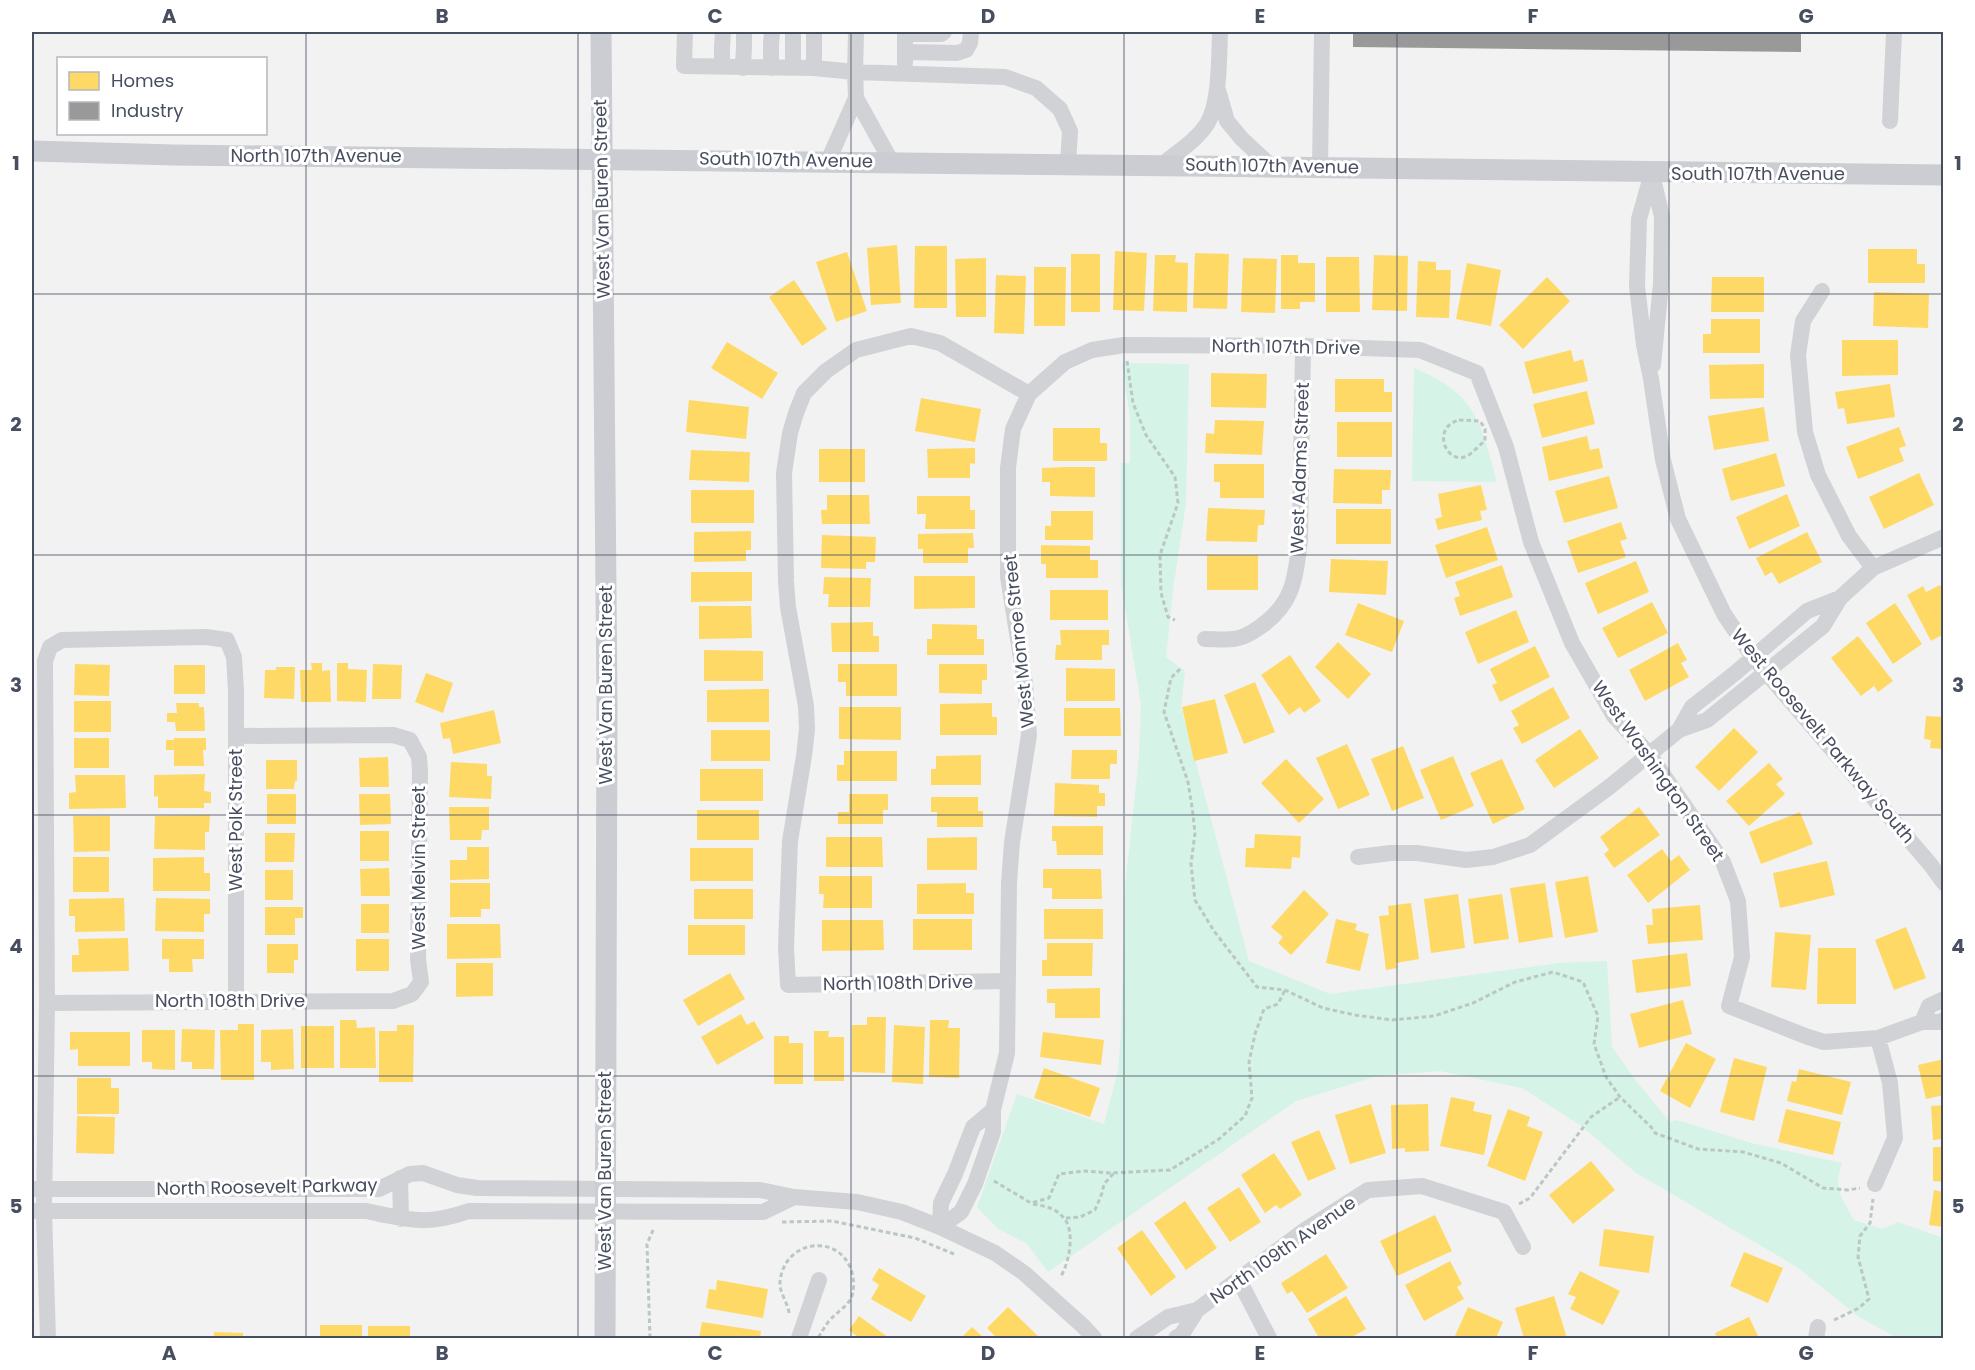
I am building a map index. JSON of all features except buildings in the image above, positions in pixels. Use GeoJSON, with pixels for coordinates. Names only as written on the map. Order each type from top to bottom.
{"type":"FeatureCollection","features":[{"type":"Feature","properties":{"kind":"main road","name":"West Van Buren Street"},"geometry":{"type":"LineString","coordinates":[[601,32],[607,704],[605,1338]]}},
{"type":"Feature","properties":{"kind":"main road","name":"North 107th Avenue"},"geometry":{"type":"LineString","coordinates":[[32,151],[186,155],[601,158]]}},
{"type":"Feature","properties":{"kind":"main road","name":"South 107th Avenue"},"geometry":{"type":"LineString","coordinates":[[601,158],[1944,175]]}},
{"type":"Feature","properties":{"kind":"street"},"geometry":{"type":"LineString","coordinates":[[685,32],[684,66],[814,68],[855,72],[1005,77],[1036,88],[1060,109],[1070,131],[1068,163]]}},
{"type":"Feature","properties":{"kind":"street"},"geometry":{"type":"LineString","coordinates":[[828,161],[856,98],[856,32]]}},
{"type":"Feature","properties":{"kind":"street"},"geometry":{"type":"LineString","coordinates":[[905,73],[902,33],[941,34],[944,32]]}},
{"type":"Feature","properties":{"kind":"street"},"geometry":{"type":"LineString","coordinates":[[905,52],[957,53],[966,50],[970,43],[971,32]]}},
{"type":"Feature","properties":{"kind":"street"},"geometry":{"type":"LineString","coordinates":[[1162,165],[1195,138],[1208,123],[1218,89],[1220,32]]}},
{"type":"Feature","properties":{"kind":"street"},"geometry":{"type":"LineString","coordinates":[[1320,167],[1322,32]]}},
{"type":"Feature","properties":{"kind":"street"},"geometry":{"type":"LineString","coordinates":[[1890,121],[1894,32]]}},
{"type":"Feature","properties":{"kind":"street"},"geometry":{"type":"LineString","coordinates":[[771,44],[771,68]]}},
{"type":"Feature","properties":{"kind":"street"},"geometry":{"type":"LineString","coordinates":[[743,68],[744,46]]}},
{"type":"Feature","properties":{"kind":"street"},"geometry":{"type":"LineString","coordinates":[[814,46],[814,68]]}},
{"type":"Feature","properties":{"kind":"street"},"geometry":{"type":"LineString","coordinates":[[793,47],[793,68]]}},
{"type":"Feature","properties":{"kind":"street"},"geometry":{"type":"LineString","coordinates":[[722,48],[722,68]]}},
{"type":"Feature","properties":{"kind":"street"},"geometry":{"type":"LineString","coordinates":[[1218,89],[1227,121],[1242,139],[1271,166]]}},
{"type":"Feature","properties":{"kind":"street"},"geometry":{"type":"LineString","coordinates":[[856,98],[891,161]]}},
{"type":"Feature","properties":{"kind":"street","name":"West Roosevelt Parkway South"},"geometry":{"type":"LineString","coordinates":[[1652,173],[1639,219],[1637,286],[1663,460],[1678,519],[1724,614],[1753,657],[1930,864],[1944,884]]}},
{"type":"Feature","properties":{"kind":"street","name":"West Roosevelt Parkway South"},"geometry":{"type":"LineString","coordinates":[[1651,379],[1661,284],[1662,222],[1652,173]]}},
{"type":"Feature","properties":{"kind":"street"},"geometry":{"type":"LineString","coordinates":[[1822,291],[1803,321],[1798,355],[1805,432],[1818,475],[1849,536],[1873,568]]}},
{"type":"Feature","properties":{"kind":"street","name":"North 108th Drive"},"geometry":{"type":"LineString","coordinates":[[1008,981],[788,985],[786,947],[790,841],[807,729],[806,706],[788,607],[784,473],[790,433],[804,393],[826,371],[856,350],[911,336],[940,343],[1029,394]]}},
{"type":"Feature","properties":{"kind":"street","name":"North 107th Drive"},"geometry":{"type":"LineString","coordinates":[[1092,350],[1124,345],[1303,346],[1420,350],[1477,373]]}},
{"type":"Feature","properties":{"kind":"street","name":"West Adams Street"},"geometry":{"type":"LineString","coordinates":[[1205,639],[1236,639],[1255,630],[1273,618],[1288,599],[1296,572],[1300,540],[1303,346]]}},
{"type":"Feature","properties":{"kind":"street","name":"West Monroe Street"},"geometry":{"type":"LineString","coordinates":[[940,1227],[962,1212],[975,1184],[993,1132],[993,1110],[1007,1053],[1012,842],[1029,735],[1024,682],[1008,577],[1008,468],[1013,429],[1029,394],[1065,362],[1092,350]]}},
{"type":"Feature","properties":{"kind":"street","name":"West Washington Street"},"geometry":{"type":"LineString","coordinates":[[1477,373],[1506,447],[1531,542],[1572,643],[1614,716],[1649,754],[1723,862],[1738,902],[1742,957],[1729,1006],[1824,1042],[1878,1038]]}},
{"type":"Feature","properties":{"kind":"street"},"geometry":{"type":"LineString","coordinates":[[1358,857],[1417,853],[1466,860],[1493,857],[1530,845],[1608,788],[1679,730],[1707,720],[1767,672],[1823,626],[1840,598],[1873,568],[1944,537]]}},
{"type":"Feature","properties":{"kind":"street"},"geometry":{"type":"LineString","coordinates":[[1679,730],[1692,707],[1807,611],[1840,598]]}},
{"type":"Feature","properties":{"kind":"street","name":"West Polk Street"},"geometry":{"type":"LineString","coordinates":[[38,728],[45,661],[50,647],[62,640],[206,637],[227,640],[234,657],[236,736],[236,1001]]}},
{"type":"Feature","properties":{"kind":"street"},"geometry":{"type":"LineString","coordinates":[[38,728],[47,1003],[38,1211],[48,1338]]}},
{"type":"Feature","properties":{"kind":"street","name":"West Melvin Street"},"geometry":{"type":"LineString","coordinates":[[236,736],[393,735],[410,741],[419,757],[420,771],[418,960],[421,982],[412,994]]}},
{"type":"Feature","properties":{"kind":"street","name":"North 108th Drive"},"geometry":{"type":"LineString","coordinates":[[47,1003],[393,1000],[412,994]]}},
{"type":"Feature","properties":{"kind":"street"},"geometry":{"type":"LineString","coordinates":[[1922,1022],[1929,1006],[1944,999]]}},
{"type":"Feature","properties":{"kind":"street"},"geometry":{"type":"LineString","coordinates":[[1875,1184],[1895,1138],[1890,1083],[1878,1038],[1922,1022],[1944,1020]]}},
{"type":"Feature","properties":{"kind":"street","name":"North Roosevelt Parkway"},"geometry":{"type":"LineString","coordinates":[[38,1189],[379,1189],[410,1174],[423,1173],[458,1185],[477,1188],[760,1190],[794,1197],[857,1202],[902,1212],[995,1253],[1024,1273],[1066,1309],[1094,1338]]}},
{"type":"Feature","properties":{"kind":"street"},"geometry":{"type":"LineString","coordinates":[[400,1178],[401,1219]]}},
{"type":"Feature","properties":{"kind":"street","name":"North 109th Avenue"},"geometry":{"type":"LineString","coordinates":[[1137,1338],[1168,1317],[1197,1310],[1305,1230],[1368,1190],[1422,1186],[1504,1212]]}},
{"type":"Feature","properties":{"kind":"street"},"geometry":{"type":"LineString","coordinates":[[305,1189],[306,1211]]}},
{"type":"Feature","properties":{"kind":"street","name":"North Roosevelt Parkway"},"geometry":{"type":"LineString","coordinates":[[38,1211],[366,1211],[413,1221],[431,1221],[469,1211],[763,1212],[794,1197]]}},
{"type":"Feature","properties":{"kind":"street"},"geometry":{"type":"LineString","coordinates":[[1504,1212],[1523,1247]]}},
{"type":"Feature","properties":{"kind":"street"},"geometry":{"type":"LineString","coordinates":[[799,1338],[819,1280]]}},
{"type":"Feature","properties":{"kind":"street"},"geometry":{"type":"LineString","coordinates":[[1239,1280],[1269,1338]]}},
{"type":"Feature","properties":{"kind":"street","name":"North 109th Avenue"},"geometry":{"type":"LineString","coordinates":[[1176,1338],[1182,1334],[1197,1310]]}},
{"type":"Feature","properties":{"kind":"path"},"geometry":{"type":"LineString","coordinates":[[1126,361],[1133,403],[1146,435],[1175,477],[1178,503],[1161,555],[1161,593],[1168,617],[1175,620]]}},
{"type":"Feature","properties":{"kind":"path"},"geometry":{"type":"LineString","coordinates":[[1474,422],[1459,420],[1447,427],[1443,436],[1446,448],[1453,456],[1460,458],[1485,441]]}},
{"type":"Feature","properties":{"kind":"path"},"geometry":{"type":"LineString","coordinates":[[1180,669],[1171,678],[1164,712],[1188,782],[1195,833],[1191,864],[1195,900],[1214,931],[1257,987],[1285,990],[1323,1008],[1392,1020],[1434,1016],[1473,1003],[1515,982],[1553,972],[1582,982],[1598,1016],[1594,1044],[1606,1077],[1620,1097],[1655,1133],[1698,1149],[1743,1152],[1781,1163],[1823,1188],[1848,1190],[1875,1184],[1870,1223],[1860,1236],[1858,1257],[1869,1299],[1859,1308],[1817,1333]]}},
{"type":"Feature","properties":{"kind":"path"},"geometry":{"type":"LineString","coordinates":[[1031,1203],[1049,1198],[1059,1174],[1084,1171],[1114,1173],[1170,1170],[1219,1139],[1245,1116],[1252,1098],[1249,1062],[1255,1034],[1264,1009],[1278,1004],[1285,990]]}},
{"type":"Feature","properties":{"kind":"path"},"geometry":{"type":"LineString","coordinates":[[1504,1212],[1530,1198],[1591,1117],[1620,1097]]}},
{"type":"Feature","properties":{"kind":"path"},"geometry":{"type":"LineString","coordinates":[[1066,1218],[1080,1217],[1095,1210],[1104,1184],[1114,1173]]}},
{"type":"Feature","properties":{"kind":"path"},"geometry":{"type":"LineString","coordinates":[[987,1178],[1031,1203],[1051,1207],[1066,1218],[1070,1234],[1069,1257],[1061,1276]]}},
{"type":"Feature","properties":{"kind":"path"},"geometry":{"type":"LineString","coordinates":[[777,1222],[832,1221],[915,1238],[964,1258]]}},
{"type":"Feature","properties":{"kind":"path"},"geometry":{"type":"LineString","coordinates":[[650,1338],[646,1244],[653,1229],[662,1225]]}},
{"type":"Feature","properties":{"kind":"green space"},"geometry":{"type":"Polygon","coordinates":[[[1122,363],[1189,364],[1186,503],[1166,657],[1185,671],[1181,707],[1249,961],[1330,994],[1560,963],[1607,961],[1612,1047],[1670,1122],[1677,1120],[1751,1143],[1842,1163],[1838,1180],[1840,1193],[1854,1220],[1882,1229],[1898,1222],[1943,1238],[1943,1338],[1897,1338],[1859,1317],[1797,1267],[1636,1173],[1583,1127],[1522,1088],[1440,1071],[1377,1076],[1296,1101],[1048,1272],[1027,1244],[998,1229],[977,1207],[1017,1094],[1104,1124],[1118,1071],[1125,886],[1139,757],[1141,705],[1121,583],[1121,463],[1130,463],[1130,418],[1122,363]]]}},
{"type":"Feature","properties":{"kind":"green space"},"geometry":{"type":"Polygon","coordinates":[[[1414,368],[1451,388],[1473,412],[1486,442],[1497,482],[1412,481],[1414,368]]]}},
{"type":"Feature","properties":{"kind":"tunnel"},"geometry":{"type":"LineString","coordinates":[[722,48],[723,32]]}},
{"type":"Feature","properties":{"kind":"tunnel"},"geometry":{"type":"LineString","coordinates":[[744,32],[744,46]]}},
{"type":"Feature","properties":{"kind":"tunnel"},"geometry":{"type":"LineString","coordinates":[[771,44],[772,32]]}},
{"type":"Feature","properties":{"kind":"tunnel"},"geometry":{"type":"LineString","coordinates":[[793,32],[793,47]]}},
{"type":"Feature","properties":{"kind":"tunnel"},"geometry":{"type":"LineString","coordinates":[[814,32],[814,46]]}}]}
